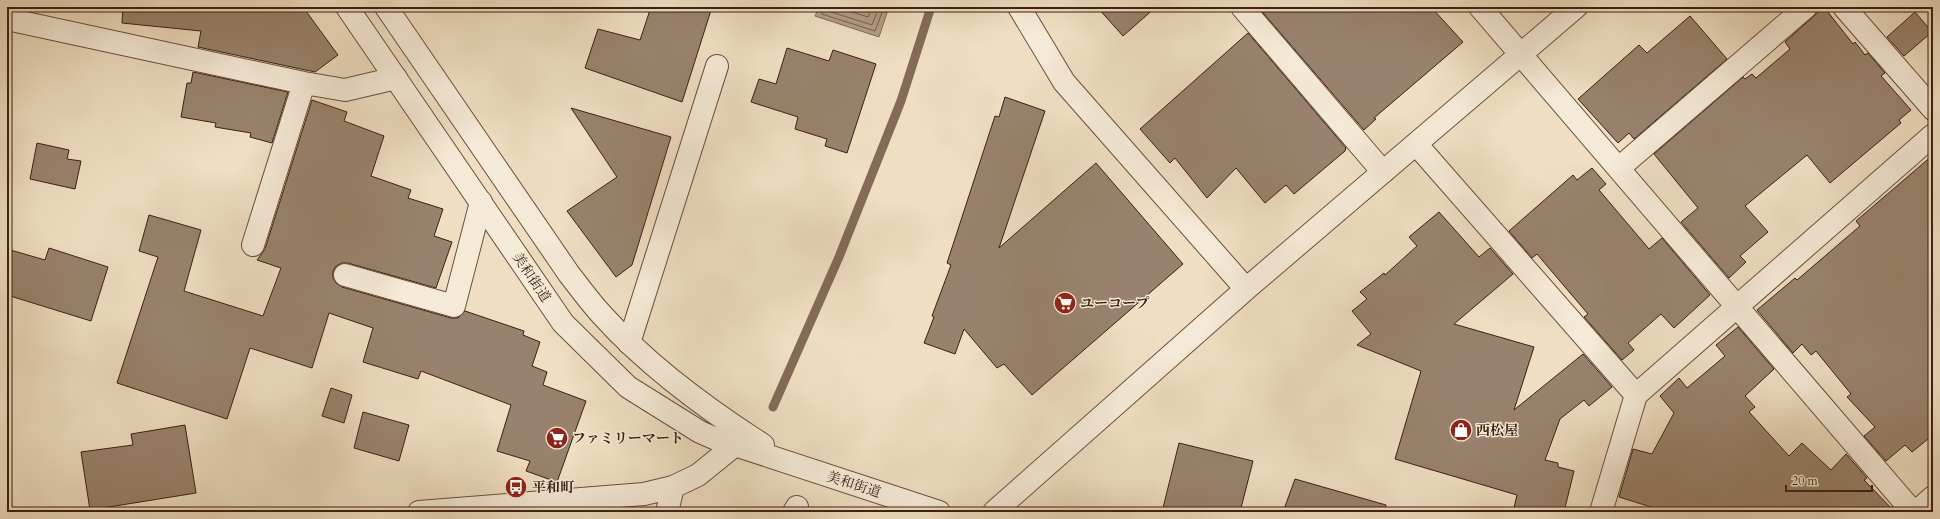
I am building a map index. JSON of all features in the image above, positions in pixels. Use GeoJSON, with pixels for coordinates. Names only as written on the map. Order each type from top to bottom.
{"type":"FeatureCollection","features":[{"type":"Feature","properties":{"kind":"street","name":"美和街道"},"geometry":{"type":"LineString","coordinates":[[347,7],[563,323],[628,387],[700,432],[722,442],[939,512]]}},
{"type":"Feature","properties":{"kind":"street","name":"美和街道"},"geometry":{"type":"LineString","coordinates":[[386,7],[569,274],[600,314],[629,343],[714,414],[791,463]]}},
{"type":"Feature","properties":{"kind":"street"},"geometry":{"type":"LineString","coordinates":[[1019,7],[1064,82],[1246,289]]}},
{"type":"Feature","properties":{"kind":"street"},"geometry":{"type":"LineString","coordinates":[[1242,7],[1383,172]]}},
{"type":"Feature","properties":{"kind":"street"},"geometry":{"type":"LineString","coordinates":[[1480,7],[1914,512],[1933,497]]}},
{"type":"Feature","properties":{"kind":"street"},"geometry":{"type":"LineString","coordinates":[[994,512],[1246,289],[1576,7]]}},
{"type":"Feature","properties":{"kind":"street"},"geometry":{"type":"LineString","coordinates":[[1618,168],[1806,7]]}},
{"type":"Feature","properties":{"kind":"street"},"geometry":{"type":"LineString","coordinates":[[1844,7],[1933,109]]}},
{"type":"Feature","properties":{"kind":"street"},"geometry":{"type":"LineString","coordinates":[[7,19],[304,83],[345,90],[396,78]]}},
{"type":"Feature","properties":{"kind":"street"},"geometry":{"type":"LineString","coordinates":[[629,343],[717,66]]}},
{"type":"Feature","properties":{"kind":"street"},"geometry":{"type":"LineString","coordinates":[[253,245],[304,83]]}},
{"type":"Feature","properties":{"kind":"street"},"geometry":{"type":"LineString","coordinates":[[1601,512],[1636,395],[1933,135]]}},
{"type":"Feature","properties":{"kind":"street"},"geometry":{"type":"LineString","coordinates":[[1416,144],[1636,395]]}},
{"type":"Feature","properties":{"kind":"street"},"geometry":{"type":"LineString","coordinates":[[345,275],[454,306],[481,202]]}},
{"type":"Feature","properties":{"kind":"street"},"geometry":{"type":"LineString","coordinates":[[419,512],[644,494],[673,486],[698,475],[735,445]]}},
{"type":"Feature","properties":{"kind":"street"},"geometry":{"type":"LineString","coordinates":[[667,512],[673,486]]}},
{"type":"Feature","properties":{"kind":"water"},"geometry":{"type":"Polygon","coordinates":[[[819,7],[889,7],[879,37],[815,16],[819,7]]]}},
{"type":"Feature","properties":{"kind":"building"},"geometry":{"type":"Polygon","coordinates":[[[123,7],[303,7],[338,55],[315,72],[198,47],[201,31],[122,23],[123,7]]]}},
{"type":"Feature","properties":{"kind":"building"},"geometry":{"type":"Polygon","coordinates":[[[651,7],[712,7],[682,102],[585,68],[598,29],[640,40],[651,7]]]}},
{"type":"Feature","properties":{"kind":"building"},"geometry":{"type":"Polygon","coordinates":[[[1097,7],[1156,7],[1123,36],[1097,7]]]}},
{"type":"Feature","properties":{"kind":"building"},"geometry":{"type":"Polygon","coordinates":[[[1258,7],[1431,7],[1463,42],[1374,118],[1376,119],[1364,130],[1258,7]]]}},
{"type":"Feature","properties":{"kind":"building"},"geometry":{"type":"Polygon","coordinates":[[[1824,7],[1853,44],[1855,42],[1865,55],[1868,53],[1885,73],[1881,76],[1911,110],[1899,120],[1901,123],[1830,183],[1807,155],[1745,206],[1768,232],[1740,256],[1746,262],[1729,278],[1681,222],[1698,208],[1654,154],[1743,77],[1745,79],[1752,74],[1756,78],[1790,49],[1785,42],[1824,7]]]}},
{"type":"Feature","properties":{"kind":"building"},"geometry":{"type":"Polygon","coordinates":[[[1915,12],[1932,32],[1904,56],[1887,37],[1915,12]]]}},
{"type":"Feature","properties":{"kind":"building"},"geometry":{"type":"Polygon","coordinates":[[[1690,16],[1727,59],[1634,139],[1629,133],[1618,143],[1578,99],[1639,45],[1647,53],[1690,16]]]}},
{"type":"Feature","properties":{"kind":"building"},"geometry":{"type":"Polygon","coordinates":[[[1248,33],[1346,148],[1345,151],[1294,194],[1286,185],[1265,203],[1236,168],[1207,198],[1175,158],[1170,163],[1140,129],[1248,33]]]}},
{"type":"Feature","properties":{"kind":"building"},"geometry":{"type":"Polygon","coordinates":[[[787,48],[829,61],[833,50],[876,64],[847,153],[825,146],[827,139],[795,129],[798,117],[751,102],[759,79],[776,84],[787,48]]]}},
{"type":"Feature","properties":{"kind":"building"},"geometry":{"type":"Polygon","coordinates":[[[193,72],[288,92],[272,143],[250,137],[251,133],[215,127],[216,123],[181,117],[187,83],[191,83],[193,72]]]}},
{"type":"Feature","properties":{"kind":"building"},"geometry":{"type":"Polygon","coordinates":[[[1005,97],[1045,111],[999,248],[1096,163],[1183,264],[1032,395],[1004,364],[997,368],[964,329],[955,354],[924,343],[934,317],[932,316],[951,265],[947,263],[995,116],[999,117],[1005,97]]]}},
{"type":"Feature","properties":{"kind":"building"},"geometry":{"type":"Polygon","coordinates":[[[312,100],[347,112],[344,121],[384,136],[371,176],[411,190],[408,198],[443,209],[434,236],[452,242],[436,288],[348,263],[342,263],[336,266],[333,271],[333,278],[336,283],[342,287],[451,318],[458,318],[465,311],[524,331],[523,335],[540,342],[532,366],[547,372],[543,385],[586,401],[557,482],[526,471],[530,461],[497,451],[511,405],[421,371],[418,379],[363,362],[373,328],[329,313],[312,368],[250,348],[227,419],[117,383],[158,257],[139,251],[149,215],[201,230],[184,291],[263,316],[281,268],[257,260],[265,249],[312,100]]]}},
{"type":"Feature","properties":{"kind":"building"},"geometry":{"type":"Polygon","coordinates":[[[571,108],[671,137],[632,265],[616,277],[567,211],[617,177],[571,108]]]}},
{"type":"Feature","properties":{"kind":"building"},"geometry":{"type":"Polygon","coordinates":[[[37,143],[69,150],[67,159],[81,161],[75,189],[30,179],[37,143]]]}},
{"type":"Feature","properties":{"kind":"building"},"geometry":{"type":"Polygon","coordinates":[[[1933,155],[1933,435],[1912,452],[1905,445],[1886,461],[1864,436],[1875,427],[1847,397],[1851,394],[1816,351],[1811,355],[1802,344],[1793,353],[1757,310],[1795,278],[1797,280],[1860,226],[1856,221],[1933,155]]]}},
{"type":"Feature","properties":{"kind":"building"},"geometry":{"type":"Polygon","coordinates":[[[1592,168],[1606,184],[1599,190],[1649,249],[1662,238],[1710,295],[1674,328],[1661,314],[1628,343],[1634,350],[1622,360],[1584,317],[1588,314],[1537,254],[1532,258],[1509,231],[1573,175],[1577,180],[1592,168]]]}},
{"type":"Feature","properties":{"kind":"building"},"geometry":{"type":"Polygon","coordinates":[[[1439,212],[1479,257],[1490,248],[1513,274],[1454,324],[1534,347],[1514,410],[1583,354],[1612,387],[1589,406],[1584,400],[1560,419],[1545,460],[1558,463],[1558,467],[1574,471],[1564,512],[1513,512],[1517,495],[1395,459],[1421,371],[1357,345],[1371,334],[1352,311],[1367,299],[1360,292],[1384,273],[1385,275],[1417,246],[1409,237],[1439,212]]]}},
{"type":"Feature","properties":{"kind":"building"},"geometry":{"type":"Polygon","coordinates":[[[49,248],[108,267],[91,321],[7,295],[7,249],[45,260],[49,248]]]}},
{"type":"Feature","properties":{"kind":"building"},"geometry":{"type":"Polygon","coordinates":[[[1738,327],[1774,369],[1745,396],[1755,407],[1749,412],[1789,456],[1802,443],[1831,470],[1846,454],[1867,478],[1864,480],[1895,512],[1667,512],[1619,497],[1633,449],[1652,454],[1674,413],[1660,396],[1679,378],[1687,388],[1725,356],[1716,345],[1738,327]]]}},
{"type":"Feature","properties":{"kind":"building"},"geometry":{"type":"Polygon","coordinates":[[[331,388],[352,395],[344,423],[322,416],[331,388]]]}},
{"type":"Feature","properties":{"kind":"building"},"geometry":{"type":"Polygon","coordinates":[[[363,412],[409,425],[399,461],[354,448],[363,412]]]}},
{"type":"Feature","properties":{"kind":"building"},"geometry":{"type":"Polygon","coordinates":[[[185,425],[196,493],[90,510],[81,452],[133,445],[131,434],[185,425]]]}},
{"type":"Feature","properties":{"kind":"building"},"geometry":{"type":"Polygon","coordinates":[[[1179,443],[1253,461],[1240,512],[1162,512],[1179,443]]]}},
{"type":"Feature","properties":{"kind":"building"},"geometry":{"type":"Polygon","coordinates":[[[1295,479],[1386,505],[1385,512],[1283,512],[1295,479]]]}},
{"type":"Feature","properties":{"kind":"waterway"},"geometry":{"type":"LineString","coordinates":[[773,407],[839,257],[901,101],[931,7]]}},
{"type":"Feature","properties":{"kind":"place","name":"ユーコープ"},"geometry":{"type":"Point","coordinates":[1065,303]}},
{"type":"Feature","properties":{"kind":"place","name":"西松屋"},"geometry":{"type":"Point","coordinates":[1461,430]}},
{"type":"Feature","properties":{"kind":"place","name":"ファミリーマート"},"geometry":{"type":"Point","coordinates":[557,438]}},
{"type":"Feature","properties":{"kind":"place","name":"平和町"},"geometry":{"type":"Point","coordinates":[516,487]}}]}
